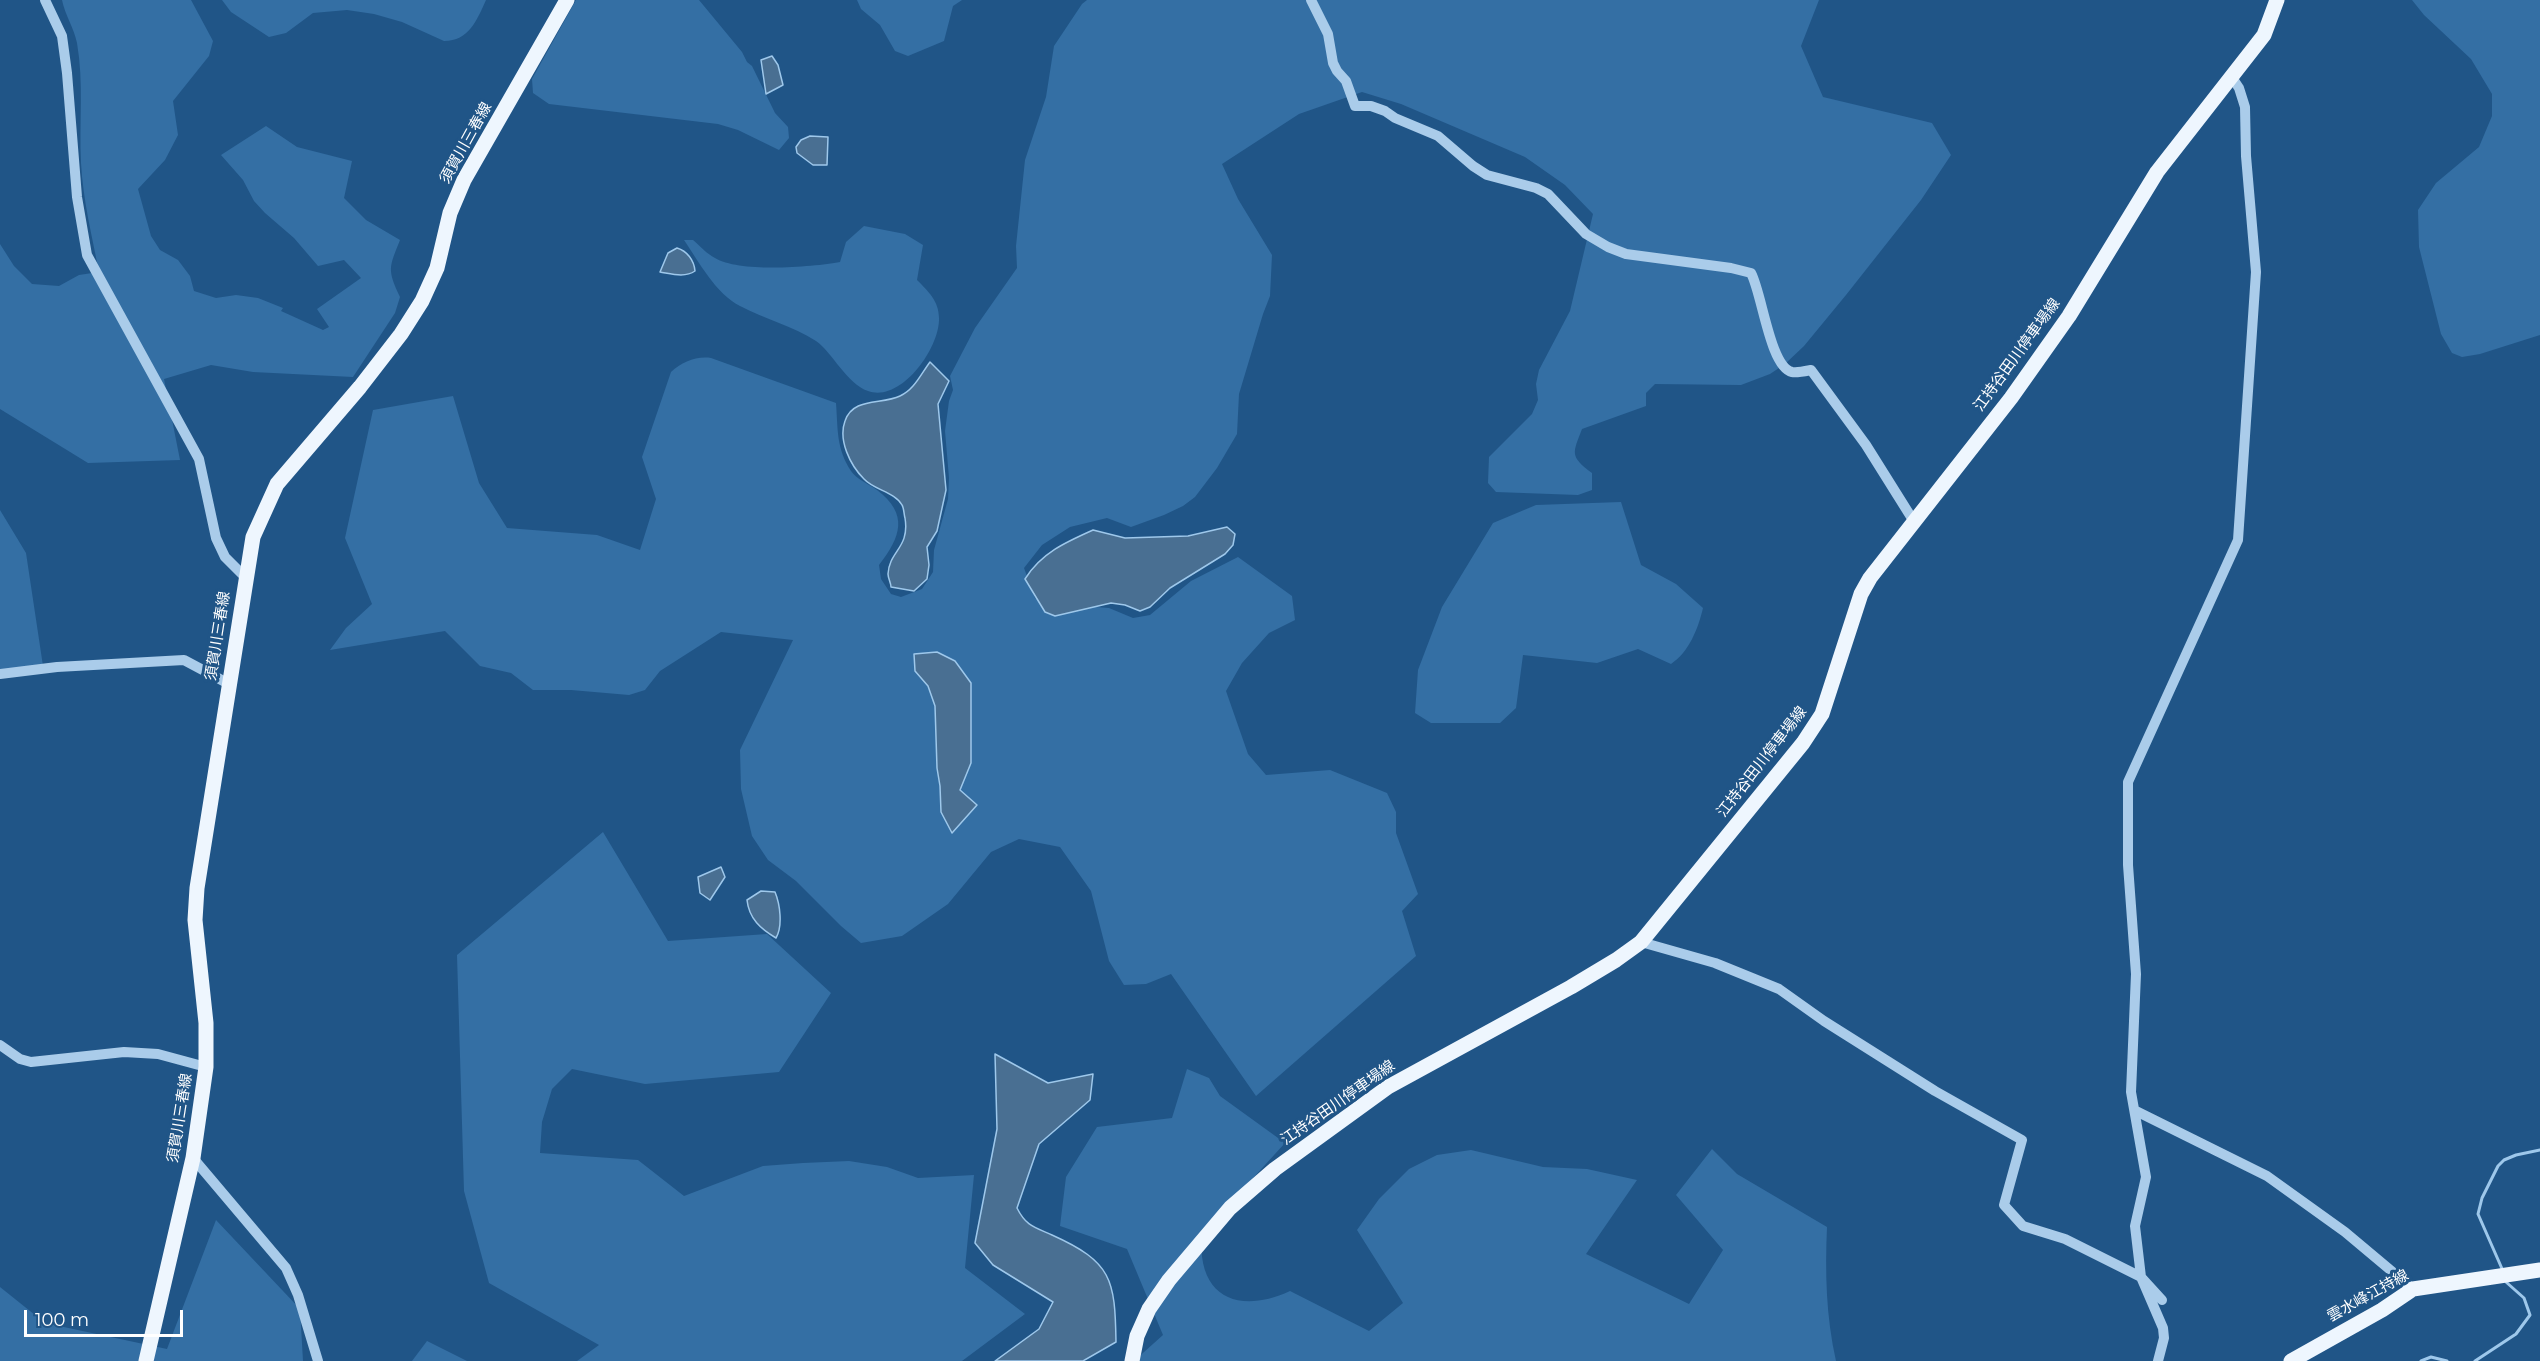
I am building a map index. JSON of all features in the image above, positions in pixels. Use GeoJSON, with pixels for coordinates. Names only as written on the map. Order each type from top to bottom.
{"type":"FeatureCollection","features":[{"type":"Feature","properties":{"kind":"main road","name":"須賀川三春線"},"geometry":{"type":"LineString","coordinates":[[146,1361],[193,1158],[206,1067],[206,1023],[195,920],[199,876],[253,537],[277,484],[360,387],[401,334],[422,301],[437,268],[450,213],[464,180],[567,0]]}},
{"type":"Feature","properties":{"kind":"main road","name":"江持谷田川停車場線"},"geometry":{"type":"LineString","coordinates":[[1132,1361],[1137,1336],[1149,1309],[1169,1280],[1230,1208],[1275,1169],[1388,1087],[1571,987],[1641,942],[1810,733],[1822,714],[1861,594],[1870,578],[1913,520],[2011,398],[2069,316],[2157,172],[2264,34],[2277,0]]}},
{"type":"Feature","properties":{"kind":"main road","name":"雲水峰江持線"},"geometry":{"type":"LineString","coordinates":[[2291,1361],[2382,1310],[2414,1289],[2540,1270]]}},
{"type":"Feature","properties":{"kind":"street"},"geometry":{"type":"LineString","coordinates":[[45,0],[62,36],[77,197],[87,255],[199,459],[216,538],[225,557],[246,578]]}},
{"type":"Feature","properties":{"kind":"street"},"geometry":{"type":"LineString","coordinates":[[1311,0],[1328,34],[1333,63],[1346,81],[1355,106],[1371,106],[1385,111],[1395,118],[1438,136],[1487,175],[1536,188],[1548,194],[1586,234],[1608,247],[1626,254],[1731,268],[1751,273],[1759,292],[1773,345],[1784,367],[1793,372],[1811,370],[1866,445],[1913,520]]}},
{"type":"Feature","properties":{"kind":"street"},"geometry":{"type":"LineString","coordinates":[[2158,1361],[2164,1338],[2163,1328],[2141,1277],[2135,1226],[2146,1177],[2132,1092],[2136,974],[2128,866],[2128,782],[2238,540],[2256,272],[2246,156],[2245,107],[2239,88],[2231,76]]}},
{"type":"Feature","properties":{"kind":"street"},"geometry":{"type":"LineString","coordinates":[[0,674],[23,670],[184,660],[229,684]]}},
{"type":"Feature","properties":{"kind":"street"},"geometry":{"type":"LineString","coordinates":[[1641,942],[1715,963],[1779,989],[1824,1022],[1935,1091],[2022,1140],[2004,1205],[2023,1226],[2065,1239],[2141,1277],[2162,1300]]}},
{"type":"Feature","properties":{"kind":"street"},"geometry":{"type":"LineString","coordinates":[[0,1045],[20,1059],[31,1062],[123,1052],[158,1054],[206,1067]]}},
{"type":"Feature","properties":{"kind":"street"},"geometry":{"type":"LineString","coordinates":[[2136,1111],[2275,1181],[2345,1232],[2414,1289]]}},
{"type":"Feature","properties":{"kind":"street"},"geometry":{"type":"LineString","coordinates":[[193,1158],[286,1268],[298,1295],[318,1361]]}},
{"type":"Feature","properties":{"kind":"shaded area"},"geometry":{"type":"Polygon","coordinates":[[[62,0],[191,0],[213,41],[209,56],[173,101],[178,135],[165,160],[138,189],[151,236],[160,250],[178,260],[190,276],[194,291],[216,298],[236,295],[258,298],[283,308],[281,311],[323,330],[329,327],[317,309],[361,278],[344,260],[318,266],[294,238],[254,201],[243,180],[221,155],[266,126],[297,147],[352,161],[344,198],[366,220],[400,240],[391,268],[400,297],[395,313],[353,377],[253,372],[211,365],[164,379],[180,460],[88,463],[0,409],[0,244],[14,266],[32,284],[59,286],[79,275],[99,272],[82,177],[79,58],[76,37],[62,0]]]}},
{"type":"Feature","properties":{"kind":"shaded area"},"geometry":{"type":"Polygon","coordinates":[[[222,0],[486,0],[475,22],[466,33],[453,40],[444,41],[402,22],[374,14],[347,10],[313,13],[286,33],[269,37],[231,12],[222,0]]]}},
{"type":"Feature","properties":{"kind":"shaded area"},"geometry":{"type":"Polygon","coordinates":[[[576,0],[699,0],[752,66],[775,113],[788,127],[789,138],[779,150],[738,130],[718,124],[549,104],[533,93],[532,79],[576,0]]]}},
{"type":"Feature","properties":{"kind":"shaded area"},"geometry":{"type":"Polygon","coordinates":[[[857,0],[962,0],[953,6],[944,41],[908,56],[895,51],[880,25],[861,9],[857,0]]]}},
{"type":"Feature","properties":{"kind":"shaded area"},"geometry":{"type":"Polygon","coordinates":[[[1087,0],[1819,0],[1801,46],[1823,97],[1932,123],[1951,155],[1921,200],[1846,295],[1804,346],[1785,364],[1770,374],[1741,385],[1655,384],[1646,393],[1646,406],[1582,429],[1575,454],[1579,462],[1592,473],[1592,490],[1578,495],[1496,492],[1488,483],[1489,457],[1532,414],[1538,400],[1536,384],[1539,370],[1570,311],[1593,214],[1565,185],[1525,157],[1401,104],[1362,92],[1299,114],[1222,164],[1238,199],[1272,255],[1270,296],[1239,394],[1237,434],[1217,468],[1195,497],[1183,506],[1131,527],[1107,518],[1070,527],[1042,545],[1024,568],[1035,598],[1053,609],[1082,606],[1109,608],[1133,618],[1150,615],[1191,581],[1238,557],[1292,596],[1295,620],[1269,633],[1242,663],[1226,691],[1248,754],[1266,775],[1330,770],[1387,793],[1396,812],[1396,833],[1418,894],[1402,911],[1416,956],[1256,1096],[1171,974],[1146,984],[1124,985],[1109,961],[1091,891],[1060,847],[1019,839],[991,852],[948,904],[902,936],[861,943],[796,881],[768,860],[752,836],[741,789],[740,750],[793,640],[721,632],[660,671],[645,690],[629,695],[571,690],[533,690],[511,673],[480,666],[445,631],[330,650],[346,628],[372,604],[345,538],[373,410],[453,396],[479,483],[507,528],[597,535],[640,550],[656,499],[642,457],[671,372],[680,365],[700,358],[711,358],[836,403],[839,438],[846,463],[856,476],[887,499],[897,517],[896,535],[887,555],[879,565],[881,579],[891,594],[901,597],[922,589],[933,572],[934,550],[948,499],[949,478],[945,431],[949,401],[953,390],[950,376],[975,328],[1017,268],[1016,246],[1025,160],[1046,97],[1054,46],[1087,0]]]}},
{"type":"Feature","properties":{"kind":"shaded area"},"geometry":{"type":"Polygon","coordinates":[[[2412,0],[2540,0],[2540,335],[2480,354],[2462,357],[2452,353],[2441,334],[2419,247],[2418,210],[2436,183],[2479,147],[2492,116],[2492,94],[2471,59],[2424,15],[2412,0]]]}},
{"type":"Feature","properties":{"kind":"shaded area"},"geometry":{"type":"Polygon","coordinates":[[[772,56],[778,65],[783,85],[766,94],[761,60],[772,56]]]}},
{"type":"Feature","properties":{"kind":"shaded area"},"geometry":{"type":"Polygon","coordinates":[[[810,136],[828,137],[827,165],[813,165],[797,153],[796,147],[801,140],[810,136]]]}},
{"type":"Feature","properties":{"kind":"shaded area"},"geometry":{"type":"Polygon","coordinates":[[[864,226],[905,234],[923,245],[917,280],[932,297],[939,312],[938,330],[926,357],[905,381],[881,393],[868,391],[853,382],[816,341],[731,301],[709,277],[684,240],[693,240],[706,252],[726,263],[776,268],[812,266],[840,262],[846,242],[864,226]]]}},
{"type":"Feature","properties":{"kind":"shaded area"},"geometry":{"type":"Polygon","coordinates":[[[677,248],[689,257],[695,271],[683,275],[660,272],[668,253],[677,248]]]}},
{"type":"Feature","properties":{"kind":"shaded area"},"geometry":{"type":"Polygon","coordinates":[[[930,362],[949,381],[938,404],[946,490],[937,531],[927,547],[929,565],[927,579],[914,591],[891,587],[888,576],[889,566],[905,536],[903,506],[895,497],[868,483],[859,473],[850,460],[844,444],[843,428],[849,413],[854,408],[893,399],[905,393],[913,386],[930,362]]]}},
{"type":"Feature","properties":{"kind":"shaded area"},"geometry":{"type":"Polygon","coordinates":[[[1621,502],[1641,565],[1676,584],[1703,608],[1692,639],[1683,653],[1671,664],[1638,649],[1597,663],[1523,655],[1516,708],[1500,723],[1431,723],[1415,713],[1418,670],[1442,607],[1493,523],[1536,505],[1621,502]]]}},
{"type":"Feature","properties":{"kind":"shaded area"},"geometry":{"type":"Polygon","coordinates":[[[0,510],[26,553],[43,666],[0,677],[0,510]]]}},
{"type":"Feature","properties":{"kind":"shaded area"},"geometry":{"type":"Polygon","coordinates":[[[1227,527],[1235,534],[1233,545],[1225,554],[1170,588],[1150,607],[1140,611],[1111,603],[1055,616],[1045,612],[1025,579],[1046,555],[1093,530],[1125,538],[1188,536],[1227,527]]]}},
{"type":"Feature","properties":{"kind":"shaded area"},"geometry":{"type":"Polygon","coordinates":[[[937,652],[955,661],[971,683],[971,763],[960,790],[977,805],[952,833],[941,812],[935,706],[928,686],[915,671],[914,654],[937,652]]]}},
{"type":"Feature","properties":{"kind":"shaded area"},"geometry":{"type":"Polygon","coordinates":[[[603,832],[668,941],[767,934],[831,993],[779,1072],[645,1084],[572,1069],[552,1089],[542,1122],[540,1153],[638,1160],[684,1196],[763,1166],[803,1163],[849,1161],[887,1167],[918,1178],[974,1175],[965,1268],[1025,1314],[962,1361],[577,1361],[599,1345],[489,1283],[464,1191],[457,955],[603,832]]]}},
{"type":"Feature","properties":{"kind":"shaded area"},"geometry":{"type":"Polygon","coordinates":[[[721,867],[725,877],[710,900],[700,893],[698,877],[721,867]]]}},
{"type":"Feature","properties":{"kind":"shaded area"},"geometry":{"type":"Polygon","coordinates":[[[761,891],[775,892],[777,897],[780,921],[776,938],[757,923],[748,907],[747,900],[761,891]]]}},
{"type":"Feature","properties":{"kind":"shaded area"},"geometry":{"type":"Polygon","coordinates":[[[995,1054],[1048,1083],[1093,1074],[1090,1100],[1039,1144],[1017,1208],[1031,1225],[1087,1254],[1106,1275],[1114,1302],[1116,1342],[1083,1361],[995,1361],[1039,1329],[1053,1302],[993,1265],[975,1243],[997,1129],[995,1054]]]}},
{"type":"Feature","properties":{"kind":"shaded area"},"geometry":{"type":"Polygon","coordinates":[[[1187,1069],[1209,1078],[1220,1096],[1285,1143],[1202,1234],[1202,1256],[1206,1273],[1213,1286],[1224,1295],[1238,1300],[1253,1301],[1271,1298],[1290,1291],[1369,1331],[1403,1303],[1357,1230],[1379,1199],[1409,1169],[1437,1155],[1471,1150],[1543,1167],[1587,1169],[1637,1180],[1586,1254],[1689,1304],[1723,1250],[1676,1195],[1712,1149],[1737,1174],[1827,1227],[1827,1294],[1836,1361],[1134,1361],[1163,1335],[1127,1249],[1060,1226],[1066,1177],[1097,1127],[1172,1118],[1187,1069]]]}},
{"type":"Feature","properties":{"kind":"shaded area"},"geometry":{"type":"Polygon","coordinates":[[[216,1220],[300,1309],[303,1361],[0,1361],[0,1287],[45,1323],[167,1349],[216,1220]]]}},
{"type":"Feature","properties":{"kind":"shaded area"},"geometry":{"type":"Polygon","coordinates":[[[427,1341],[467,1361],[412,1361],[427,1341]]]}},
{"type":"Feature","properties":{"kind":"waterway"},"geometry":{"type":"LineString","coordinates":[[2503,1271],[2478,1214],[2482,1198],[2498,1166],[2504,1160],[2540,1150]]}},
{"type":"Feature","properties":{"kind":"waterway"},"geometry":{"type":"LineString","coordinates":[[2475,1361],[2516,1334],[2530,1315],[2524,1298],[2506,1282]]}},
{"type":"Feature","properties":{"kind":"waterway"},"geometry":{"type":"LineString","coordinates":[[2421,1361],[2431,1357],[2447,1361]]}}]}
